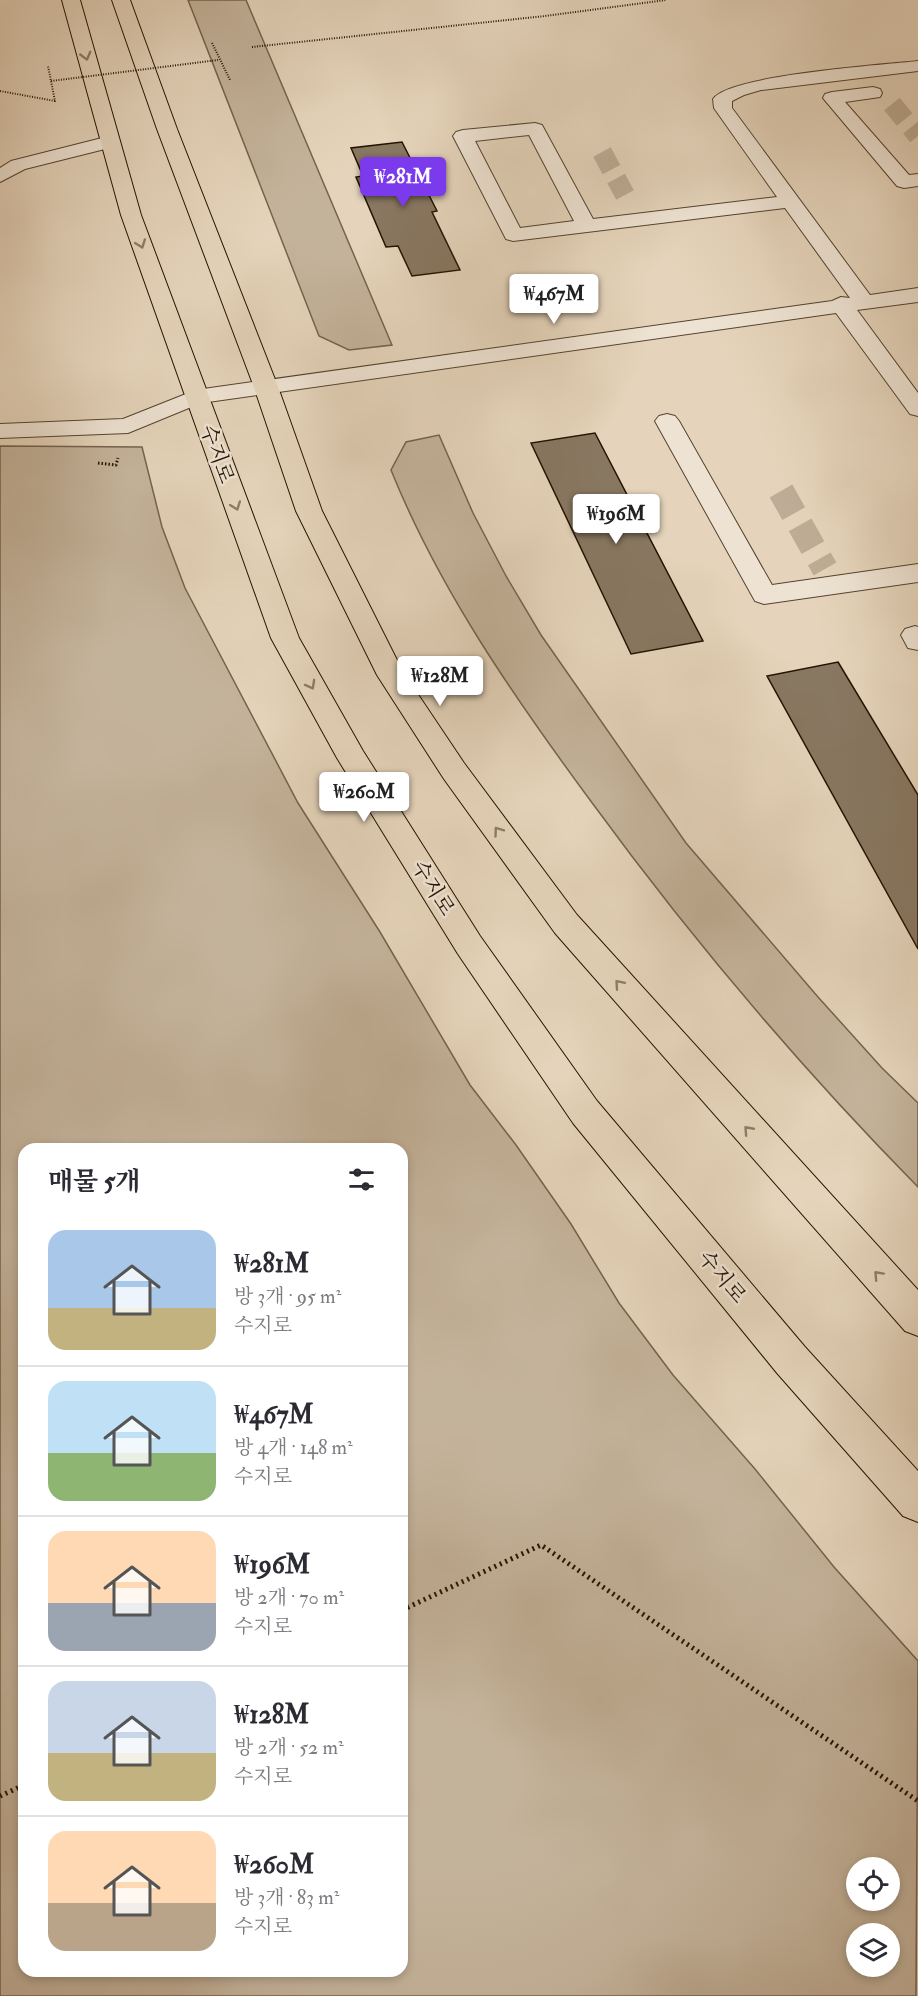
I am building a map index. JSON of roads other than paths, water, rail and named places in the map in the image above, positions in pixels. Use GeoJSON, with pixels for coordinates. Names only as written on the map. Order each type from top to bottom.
{"type":"FeatureCollection","features":[{"type":"Feature","properties":{"kind":"main road","name":"수지로"},"geometry":{"type":"LineString","coordinates":[[71,0],[131,215],[285,638],[352,758],[469,945],[585,1112],[791,1360],[918,1501]]}},
{"type":"Feature","properties":{"kind":"main road"},"geometry":{"type":"LineString","coordinates":[[121,0],[167,129],[267,387],[309,511],[391,675],[454,771],[566,924],[918,1318]]}},
{"type":"Feature","properties":{"kind":"street"},"geometry":{"type":"LineString","coordinates":[[916,69],[761,86],[737,91],[722,99],[723,108],[791,201],[918,410]]}},
{"type":"Feature","properties":{"kind":"street"},"geometry":{"type":"LineString","coordinates":[[888,95],[832,98],[904,182],[918,180]]}},
{"type":"Feature","properties":{"kind":"street"},"geometry":{"type":"LineString","coordinates":[[587,226],[535,129],[463,136],[513,236],[587,226],[634,212],[791,201]]}},
{"type":"Feature","properties":{"kind":"street"},"geometry":{"type":"LineString","coordinates":[[0,176],[18,165],[110,142]]}},
{"type":"Feature","properties":{"kind":"street"},"geometry":{"type":"LineString","coordinates":[[0,431],[128,426],[196,397],[918,294]]}},
{"type":"Feature","properties":{"kind":"street"},"geometry":{"type":"LineString","coordinates":[[667,421],[764,595],[831,577],[918,573]]}},
{"type":"Feature","properties":{"kind":"tunnel"},"geometry":{"type":"LineString","coordinates":[[892,104],[918,136]]}},
{"type":"Feature","properties":{"kind":"tunnel"},"geometry":{"type":"LineString","coordinates":[[602,152],[625,195]]}},
{"type":"Feature","properties":{"kind":"tunnel"},"geometry":{"type":"LineString","coordinates":[[781,491],[825,569]]}}]}
